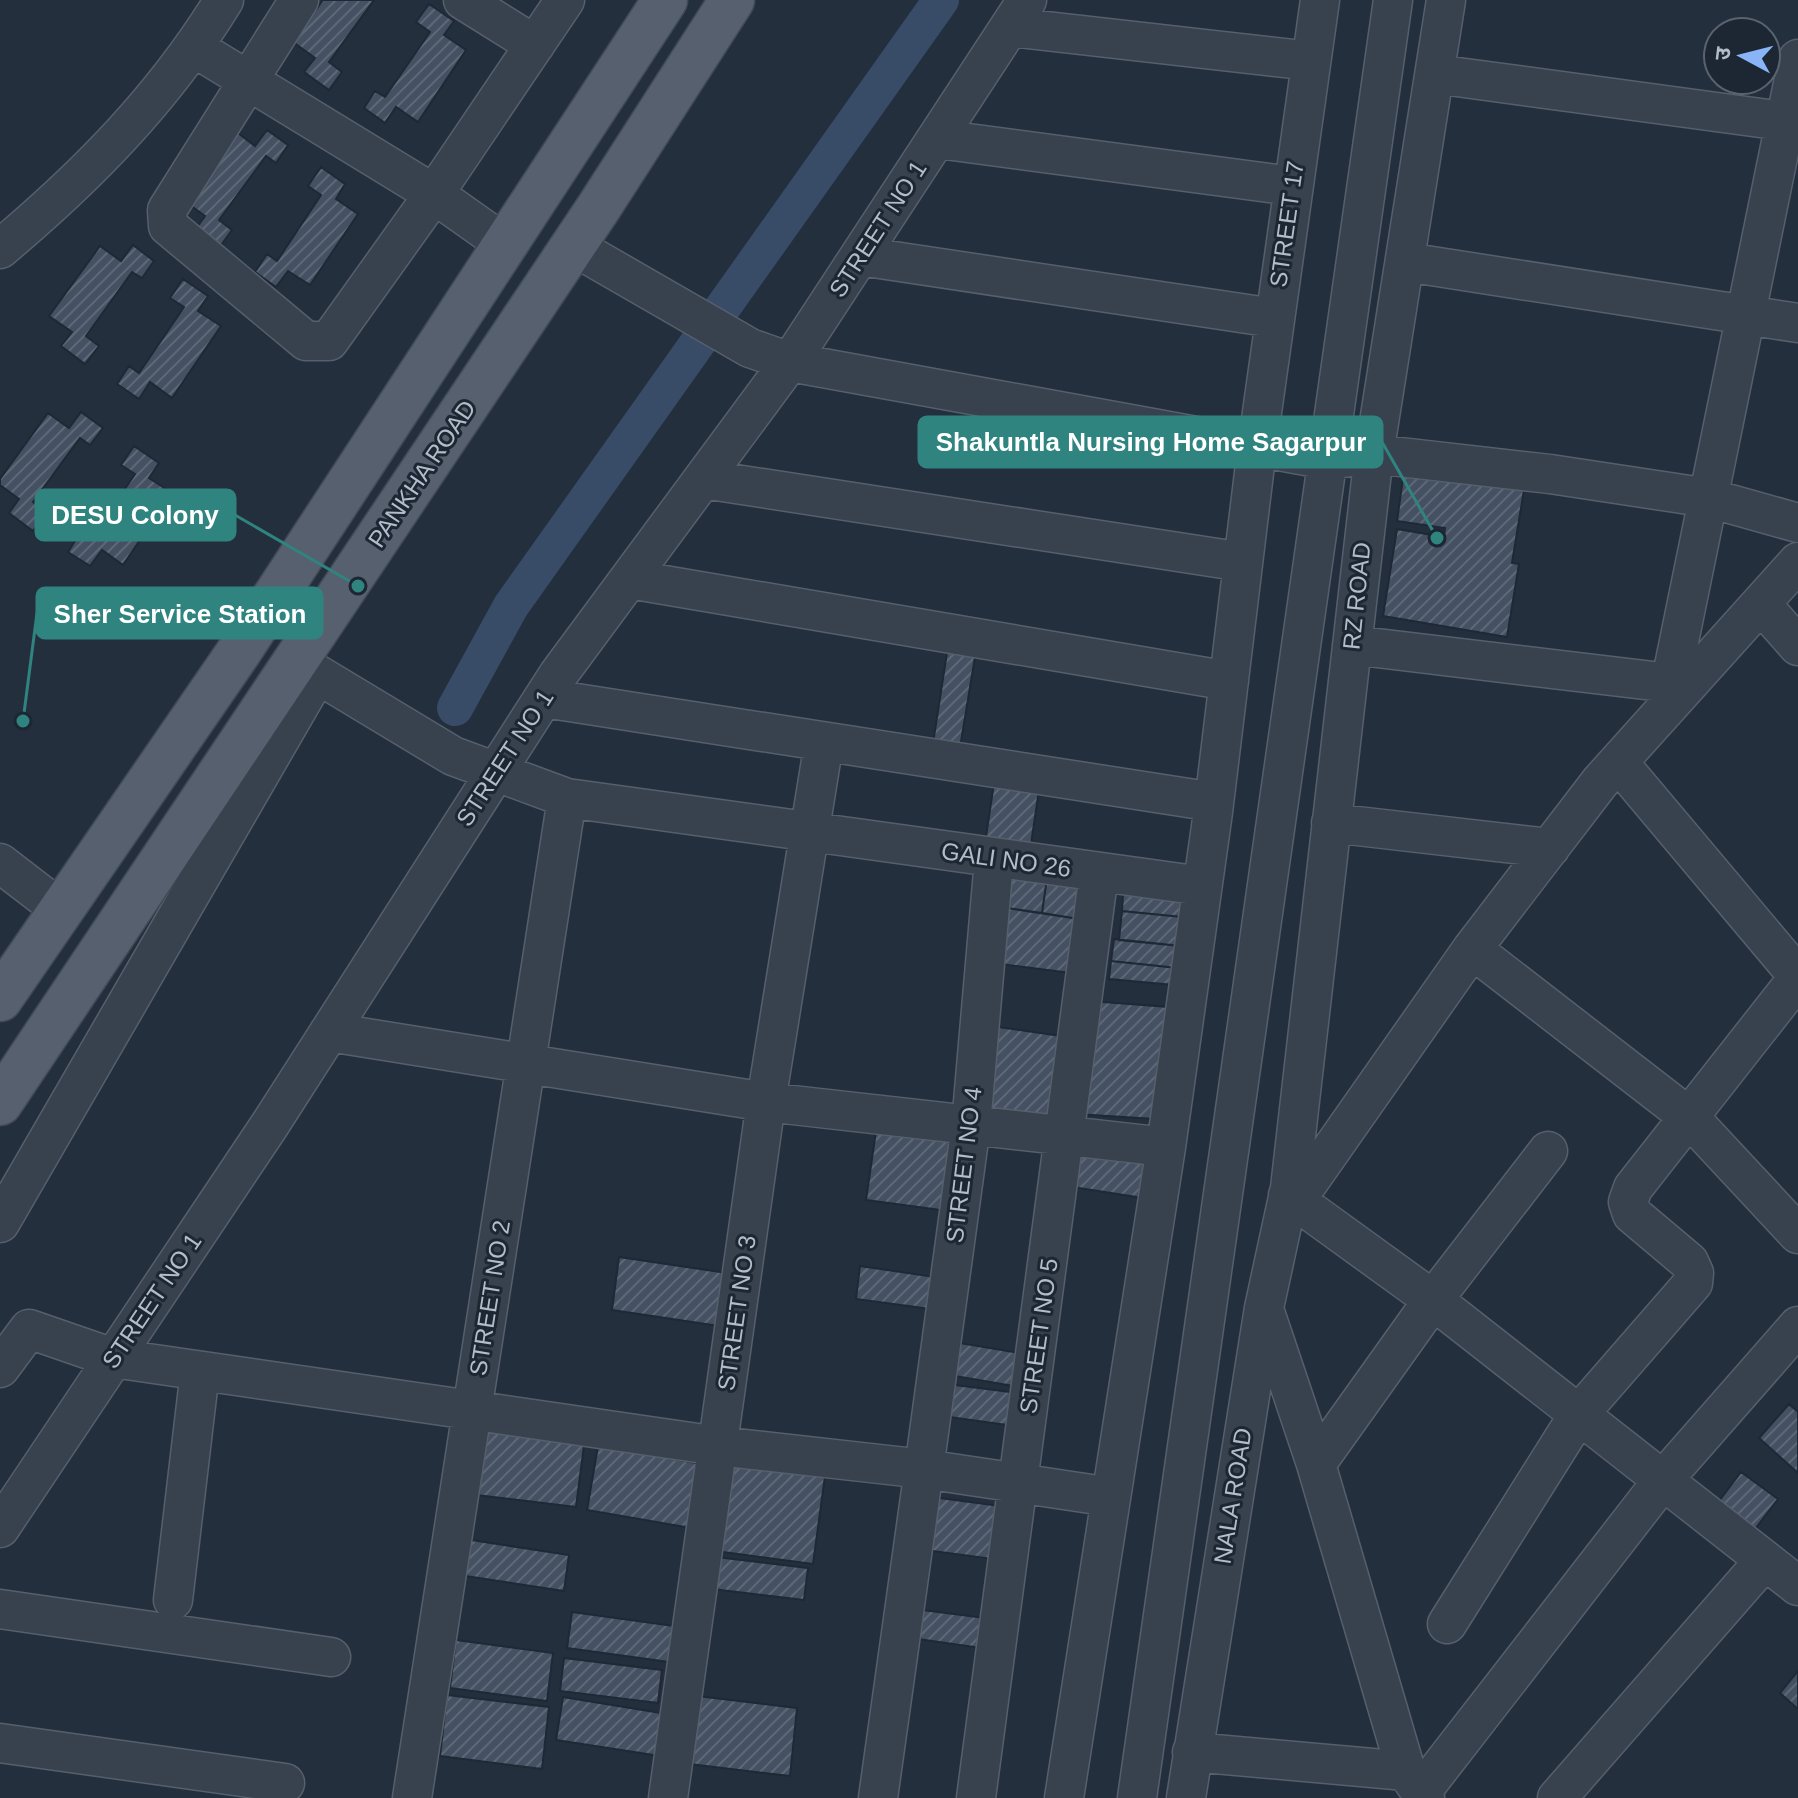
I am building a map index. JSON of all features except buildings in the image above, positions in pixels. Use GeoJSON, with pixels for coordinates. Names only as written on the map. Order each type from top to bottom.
{"type":"FeatureCollection","features":[{"type":"Feature","properties":{"kind":"main road"},"geometry":{"type":"LineString","coordinates":[[0,999],[240,650],[665,0]]}},
{"type":"Feature","properties":{"kind":"main road","name":"PANKHA ROAD"},"geometry":{"type":"LineString","coordinates":[[0,1103],[303,676],[573,246],[732,0]]}},
{"type":"Feature","properties":{"kind":"street"},"geometry":{"type":"LineString","coordinates":[[0,249],[56,201],[127,132],[195,48],[224,0]]}},
{"type":"Feature","properties":{"kind":"street"},"geometry":{"type":"LineString","coordinates":[[299,0],[167,210],[168,226],[306,341],[329,341],[434,194],[565,0]]}},
{"type":"Feature","properties":{"kind":"street"},"geometry":{"type":"LineString","coordinates":[[463,0],[535,45]]}},
{"type":"Feature","properties":{"kind":"street","name":"STREET 17"},"geometry":{"type":"LineString","coordinates":[[1064,1798],[1166,1147],[1214,802],[1274,318],[1320,0]]}},
{"type":"Feature","properties":{"kind":"street"},"geometry":{"type":"LineString","coordinates":[[1137,1798],[1393,0]]}},
{"type":"Feature","properties":{"kind":"street","name":"RZ ROAD"},"geometry":{"type":"LineString","coordinates":[[1292,1197],[1374,454],[1446,0]]}},
{"type":"Feature","properties":{"kind":"street"},"geometry":{"type":"LineString","coordinates":[[1019,13],[1311,61]]}},
{"type":"Feature","properties":{"kind":"street","name":"STREET NO 1"},"geometry":{"type":"LineString","coordinates":[[0,1528],[329,1032],[544,698],[790,362],[1019,13]]}},
{"type":"Feature","properties":{"kind":"street"},"geometry":{"type":"LineString","coordinates":[[195,48],[434,194],[506,245]]}},
{"type":"Feature","properties":{"kind":"street"},"geometry":{"type":"LineString","coordinates":[[1667,697],[1747,315],[1792,122],[1798,59]]}},
{"type":"Feature","properties":{"kind":"street"},"geometry":{"type":"LineString","coordinates":[[1435,74],[1792,122]]}},
{"type":"Feature","properties":{"kind":"street"},"geometry":{"type":"LineString","coordinates":[[938,139],[1292,186]]}},
{"type":"Feature","properties":{"kind":"street"},"geometry":{"type":"LineString","coordinates":[[573,246],[750,348],[790,362],[1328,460],[1374,454],[1550,474],[1709,498],[1798,523]]}},
{"type":"Feature","properties":{"kind":"street"},"geometry":{"type":"LineString","coordinates":[[860,256],[1274,318]]}},
{"type":"Feature","properties":{"kind":"street"},"geometry":{"type":"LineString","coordinates":[[1406,262],[1798,323]]}},
{"type":"Feature","properties":{"kind":"street"},"geometry":{"type":"LineString","coordinates":[[703,479],[1243,562]]}},
{"type":"Feature","properties":{"kind":"street"},"geometry":{"type":"LineString","coordinates":[[1798,562],[1761,604],[1667,697],[1472,949],[1292,1197],[1433,1300],[1798,1586]]}},
{"type":"Feature","properties":{"kind":"street"},"geometry":{"type":"LineString","coordinates":[[629,579],[1229,681]]}},
{"type":"Feature","properties":{"kind":"street"},"geometry":{"type":"LineString","coordinates":[[1761,604],[1798,646]]}},
{"type":"Feature","properties":{"kind":"street"},"geometry":{"type":"LineString","coordinates":[[1352,645],[1667,697]]}},
{"type":"Feature","properties":{"kind":"street"},"geometry":{"type":"LineString","coordinates":[[0,1223],[303,676],[382,713],[453,756],[567,798],[811,829]]}},
{"type":"Feature","properties":{"kind":"street"},"geometry":{"type":"LineString","coordinates":[[544,698],[1214,802]]}},
{"type":"Feature","properties":{"kind":"street","name":"STREET NO 3"},"geometry":{"type":"LineString","coordinates":[[668,1798],[766,1102],[824,742]]}},
{"type":"Feature","properties":{"kind":"street"},"geometry":{"type":"LineString","coordinates":[[1447,1624],[1579,1414],[1693,1283],[1694,1273],[1689,1262],[1632,1214],[1628,1202],[1633,1188],[1798,977],[1618,762]]}},
{"type":"Feature","properties":{"kind":"street","name":"STREET NO 2"},"geometry":{"type":"LineString","coordinates":[[412,1798],[567,798]]}},
{"type":"Feature","properties":{"kind":"street"},"geometry":{"type":"LineString","coordinates":[[1331,823],[1550,848]]}},
{"type":"Feature","properties":{"kind":"street","name":"GALI NO 26"},"geometry":{"type":"LineString","coordinates":[[811,829],[994,860],[1202,886]]}},
{"type":"Feature","properties":{"kind":"street","name":"STREET NO 4"},"geometry":{"type":"LineString","coordinates":[[878,1798],[971,1125],[994,860]]}},
{"type":"Feature","properties":{"kind":"street"},"geometry":{"type":"LineString","coordinates":[[0,863],[61,910]]}},
{"type":"Feature","properties":{"kind":"street","name":"STREET NO 5"},"geometry":{"type":"LineString","coordinates":[[976,1798],[1099,873]]}},
{"type":"Feature","properties":{"kind":"street"},"geometry":{"type":"LineString","coordinates":[[1472,949],[1689,1117],[1798,1234]]}},
{"type":"Feature","properties":{"kind":"street"},"geometry":{"type":"LineString","coordinates":[[329,1032],[766,1102],[1166,1147]]}},
{"type":"Feature","properties":{"kind":"street"},"geometry":{"type":"LineString","coordinates":[[1316,1464],[1433,1300],[1548,1151]]}},
{"type":"Feature","properties":{"kind":"street","name":"NALA ROAD"},"geometry":{"type":"LineString","coordinates":[[1186,1798],[1264,1308],[1292,1197]]}},
{"type":"Feature","properties":{"kind":"street"},"geometry":{"type":"LineString","coordinates":[[1264,1308],[1417,1787]]}},
{"type":"Feature","properties":{"kind":"street"},"geometry":{"type":"LineString","coordinates":[[1417,1787],[1663,1480],[1798,1326]]}},
{"type":"Feature","properties":{"kind":"street"},"geometry":{"type":"LineString","coordinates":[[0,1368],[29,1329],[113,1358],[718,1446],[924,1469],[1111,1497]]}},
{"type":"Feature","properties":{"kind":"street"},"geometry":{"type":"LineString","coordinates":[[173,1600],[200,1371]]}},
{"type":"Feature","properties":{"kind":"street"},"geometry":{"type":"LineString","coordinates":[[1557,1798],[1765,1560]]}},
{"type":"Feature","properties":{"kind":"street"},"geometry":{"type":"LineString","coordinates":[[0,1609],[331,1657]]}},
{"type":"Feature","properties":{"kind":"street"},"geometry":{"type":"LineString","coordinates":[[0,1743],[285,1783]]}},
{"type":"Feature","properties":{"kind":"street"},"geometry":{"type":"LineString","coordinates":[[1192,1752],[1417,1787]]}},
{"type":"Feature","properties":{"kind":"waterway"},"geometry":{"type":"LineString","coordinates":[[455,708],[511,606],[941,0]]}},
{"type":"Feature","properties":{"kind":"place","name":"Shakuntla Nursing Home Sagarpur"},"geometry":{"type":"Point","coordinates":[1437,538]}},
{"type":"Feature","properties":{"kind":"place","name":"DESU Colony"},"geometry":{"type":"Point","coordinates":[358,586]}},
{"type":"Feature","properties":{"kind":"place","name":"Sher Service Station"},"geometry":{"type":"Point","coordinates":[23,721]}}]}
